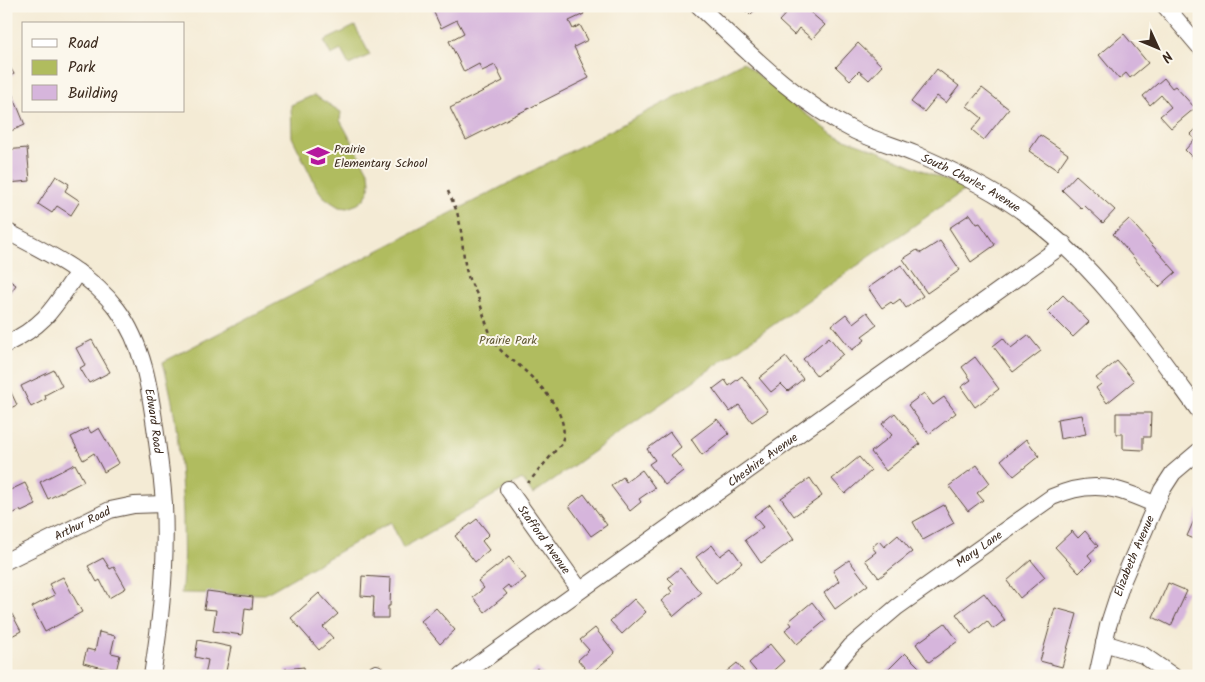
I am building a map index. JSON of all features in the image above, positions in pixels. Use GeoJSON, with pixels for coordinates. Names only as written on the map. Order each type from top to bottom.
{"type":"FeatureCollection","features":[{"type":"Feature","properties":{"kind":"street","name":"South Charles Avenue"},"geometry":{"type":"LineString","coordinates":[[699,6],[767,69],[800,97],[823,113],[855,131],[950,169],[994,193],[1029,216],[1064,244],[1109,291],[1137,325],[1199,411]]}},
{"type":"Feature","properties":{"kind":"street"},"geometry":{"type":"LineString","coordinates":[[1166,6],[1199,46]]}},
{"type":"Feature","properties":{"kind":"street","name":"Edward Road"},"geometry":{"type":"LineString","coordinates":[[6,231],[78,272],[99,288],[117,308],[134,338],[142,358],[153,413],[164,504],[161,604],[152,676]]}},
{"type":"Feature","properties":{"kind":"street","name":"Cheshire Avenue"},"geometry":{"type":"LineString","coordinates":[[461,676],[1064,244]]}},
{"type":"Feature","properties":{"kind":"street"},"geometry":{"type":"LineString","coordinates":[[6,344],[24,336],[44,320],[78,272]]}},
{"type":"Feature","properties":{"kind":"street","name":"Elizabeth Avenue"},"geometry":{"type":"LineString","coordinates":[[1097,676],[1104,643],[1123,580],[1162,490],[1173,473],[1199,451]]}},
{"type":"Feature","properties":{"kind":"street","name":"Mary Lane"},"geometry":{"type":"LineString","coordinates":[[826,676],[851,646],[898,607],[1052,497],[1075,489],[1105,486],[1124,491],[1156,505]]}},
{"type":"Feature","properties":{"kind":"street","name":"Stafford Avenue"},"geometry":{"type":"LineString","coordinates":[[508,489],[580,590]]}},
{"type":"Feature","properties":{"kind":"street","name":"Arthur Road"},"geometry":{"type":"LineString","coordinates":[[6,561],[110,510],[134,505],[164,504]]}},
{"type":"Feature","properties":{"kind":"street"},"geometry":{"type":"LineString","coordinates":[[1104,643],[1143,655],[1174,676]]}},
{"type":"Feature","properties":{"kind":"path"},"geometry":{"type":"LineString","coordinates":[[448,191],[458,214],[467,274],[478,296],[484,321],[490,334],[499,348],[530,375],[547,394],[556,408],[564,430],[565,437],[561,444],[528,483]]}},
{"type":"Feature","properties":{"kind":"green space"},"geometry":{"type":"Polygon","coordinates":[[[355,26],[370,55],[349,65],[341,50],[331,55],[324,41],[355,26]]]}},
{"type":"Feature","properties":{"kind":"green space","name":"Prairie Park"},"geometry":{"type":"Polygon","coordinates":[[[743,62],[795,106],[834,135],[878,151],[966,189],[533,494],[522,479],[403,548],[391,522],[265,594],[181,593],[184,555],[178,438],[163,362],[743,62]]]}},
{"type":"Feature","properties":{"kind":"green space"},"geometry":{"type":"Polygon","coordinates":[[[314,95],[341,112],[340,120],[369,173],[369,190],[365,198],[358,204],[347,208],[339,207],[323,196],[317,188],[292,137],[291,105],[314,95]]]}},
{"type":"Feature","properties":{"kind":"building"},"geometry":{"type":"Polygon","coordinates":[[[431,6],[580,6],[584,14],[569,21],[573,29],[580,25],[588,40],[574,47],[589,78],[466,140],[450,108],[503,81],[495,65],[482,71],[479,64],[464,72],[449,41],[464,33],[457,20],[441,28],[431,6]]]}},
{"type":"Feature","properties":{"kind":"building"},"geometry":{"type":"Polygon","coordinates":[[[741,6],[759,6],[750,15],[741,6]]]}},
{"type":"Feature","properties":{"kind":"building"},"geometry":{"type":"Polygon","coordinates":[[[793,6],[803,6],[825,25],[812,39],[799,28],[794,35],[779,21],[793,6]]]}},
{"type":"Feature","properties":{"kind":"building"},"geometry":{"type":"Polygon","coordinates":[[[1124,34],[1148,63],[1130,78],[1126,73],[1119,79],[1099,55],[1124,34]]]}},
{"type":"Feature","properties":{"kind":"building"},"geometry":{"type":"Polygon","coordinates":[[[858,43],[882,66],[869,80],[859,71],[850,80],[836,67],[858,43]]]}},
{"type":"Feature","properties":{"kind":"building"},"geometry":{"type":"Polygon","coordinates":[[[6,60],[14,74],[6,78],[6,60]]]}},
{"type":"Feature","properties":{"kind":"building"},"geometry":{"type":"Polygon","coordinates":[[[937,69],[959,86],[946,103],[937,96],[924,112],[911,102],[937,69]]]}},
{"type":"Feature","properties":{"kind":"building"},"geometry":{"type":"Polygon","coordinates":[[[1164,78],[1172,88],[1175,86],[1195,108],[1171,128],[1160,116],[1171,107],[1161,95],[1150,105],[1143,96],[1164,78]]]}},
{"type":"Feature","properties":{"kind":"building"},"geometry":{"type":"Polygon","coordinates":[[[982,88],[1009,109],[984,140],[972,130],[982,118],[967,106],[982,88]]]}},
{"type":"Feature","properties":{"kind":"building"},"geometry":{"type":"Polygon","coordinates":[[[12,93],[25,125],[6,133],[6,95],[12,93]]]}},
{"type":"Feature","properties":{"kind":"building"},"geometry":{"type":"Polygon","coordinates":[[[1199,126],[1199,164],[1185,150],[1195,139],[1190,135],[1199,126]]]}},
{"type":"Feature","properties":{"kind":"building"},"geometry":{"type":"Polygon","coordinates":[[[1040,135],[1068,154],[1057,170],[1029,151],[1040,135]]]}},
{"type":"Feature","properties":{"kind":"building"},"geometry":{"type":"Polygon","coordinates":[[[27,148],[30,181],[8,183],[6,150],[27,148]]]}},
{"type":"Feature","properties":{"kind":"building"},"geometry":{"type":"Polygon","coordinates":[[[1076,175],[1115,210],[1103,223],[1085,206],[1082,209],[1062,190],[1076,175]]]}},
{"type":"Feature","properties":{"kind":"building"},"geometry":{"type":"Polygon","coordinates":[[[56,176],[69,184],[65,191],[80,201],[71,215],[57,206],[52,213],[38,204],[56,176]]]}},
{"type":"Feature","properties":{"kind":"building"},"geometry":{"type":"Polygon","coordinates":[[[970,214],[977,224],[980,223],[995,245],[971,262],[949,228],[970,214]]]}},
{"type":"Feature","properties":{"kind":"building"},"geometry":{"type":"Polygon","coordinates":[[[1129,219],[1176,272],[1159,287],[1113,234],[1129,219]]]}},
{"type":"Feature","properties":{"kind":"building"},"geometry":{"type":"Polygon","coordinates":[[[940,241],[960,270],[927,293],[903,259],[917,250],[921,253],[940,241]]]}},
{"type":"Feature","properties":{"kind":"building"},"geometry":{"type":"Polygon","coordinates":[[[901,265],[923,296],[906,308],[900,299],[882,308],[868,288],[901,265]]]}},
{"type":"Feature","properties":{"kind":"building"},"geometry":{"type":"Polygon","coordinates":[[[6,278],[16,285],[6,299],[6,278]]]}},
{"type":"Feature","properties":{"kind":"building"},"geometry":{"type":"Polygon","coordinates":[[[1063,295],[1089,322],[1073,337],[1047,311],[1063,295]]]}},
{"type":"Feature","properties":{"kind":"building"},"geometry":{"type":"Polygon","coordinates":[[[867,312],[877,325],[862,336],[865,340],[852,350],[832,325],[846,314],[853,323],[867,312]]]}},
{"type":"Feature","properties":{"kind":"building"},"geometry":{"type":"Polygon","coordinates":[[[1028,335],[1041,351],[1013,372],[993,346],[1003,338],[1011,348],[1028,335]]]}},
{"type":"Feature","properties":{"kind":"building"},"geometry":{"type":"Polygon","coordinates":[[[829,337],[843,354],[817,376],[803,359],[829,337]]]}},
{"type":"Feature","properties":{"kind":"building"},"geometry":{"type":"Polygon","coordinates":[[[92,340],[110,372],[89,383],[80,368],[85,365],[76,348],[92,340]]]}},
{"type":"Feature","properties":{"kind":"building"},"geometry":{"type":"Polygon","coordinates":[[[786,357],[803,379],[788,391],[781,384],[771,392],[759,378],[786,357]]]}},
{"type":"Feature","properties":{"kind":"building"},"geometry":{"type":"Polygon","coordinates":[[[975,357],[999,389],[975,407],[961,387],[971,380],[962,367],[975,357]]]}},
{"type":"Feature","properties":{"kind":"building"},"geometry":{"type":"Polygon","coordinates":[[[1117,361],[1134,381],[1107,403],[1096,388],[1101,384],[1096,378],[1117,361]]]}},
{"type":"Feature","properties":{"kind":"building"},"geometry":{"type":"Polygon","coordinates":[[[54,370],[62,386],[45,395],[46,399],[31,407],[21,386],[54,370]]]}},
{"type":"Feature","properties":{"kind":"building"},"geometry":{"type":"Polygon","coordinates":[[[742,376],[768,411],[752,422],[739,405],[730,412],[713,389],[725,380],[729,386],[742,376]]]}},
{"type":"Feature","properties":{"kind":"building"},"geometry":{"type":"Polygon","coordinates":[[[9,388],[17,405],[6,410],[6,389],[9,388]]]}},
{"type":"Feature","properties":{"kind":"building"},"geometry":{"type":"Polygon","coordinates":[[[924,393],[933,405],[944,397],[956,413],[929,434],[908,405],[924,393]]]}},
{"type":"Feature","properties":{"kind":"building"},"geometry":{"type":"Polygon","coordinates":[[[895,413],[920,444],[886,471],[871,452],[892,435],[882,424],[895,413]]]}},
{"type":"Feature","properties":{"kind":"building"},"geometry":{"type":"Polygon","coordinates":[[[1116,413],[1151,413],[1150,437],[1143,437],[1143,450],[1123,449],[1123,434],[1116,434],[1116,413]]]}},
{"type":"Feature","properties":{"kind":"building"},"geometry":{"type":"Polygon","coordinates":[[[1082,415],[1086,434],[1060,439],[1057,419],[1082,415]]]}},
{"type":"Feature","properties":{"kind":"building"},"geometry":{"type":"Polygon","coordinates":[[[717,419],[729,434],[702,455],[691,439],[717,419]]]}},
{"type":"Feature","properties":{"kind":"building"},"geometry":{"type":"Polygon","coordinates":[[[88,428],[91,433],[99,428],[119,463],[104,472],[94,453],[83,460],[71,437],[88,428]]]}},
{"type":"Feature","properties":{"kind":"building"},"geometry":{"type":"Polygon","coordinates":[[[670,432],[681,447],[671,455],[683,471],[665,485],[649,464],[655,460],[647,449],[670,432]]]}},
{"type":"Feature","properties":{"kind":"building"},"geometry":{"type":"Polygon","coordinates":[[[1026,439],[1039,456],[1014,476],[1001,460],[1026,439]]]}},
{"type":"Feature","properties":{"kind":"building"},"geometry":{"type":"Polygon","coordinates":[[[859,457],[871,471],[845,494],[832,479],[859,457]]]}},
{"type":"Feature","properties":{"kind":"building"},"geometry":{"type":"Polygon","coordinates":[[[75,464],[84,481],[48,499],[40,482],[75,464]]]}},
{"type":"Feature","properties":{"kind":"building"},"geometry":{"type":"Polygon","coordinates":[[[977,465],[990,483],[977,493],[983,500],[968,511],[949,486],[977,465]]]}},
{"type":"Feature","properties":{"kind":"building"},"geometry":{"type":"Polygon","coordinates":[[[642,470],[655,488],[639,499],[641,502],[630,511],[611,486],[623,477],[626,482],[642,470]]]}},
{"type":"Feature","properties":{"kind":"building"},"geometry":{"type":"Polygon","coordinates":[[[810,478],[822,496],[794,516],[781,498],[810,478]]]}},
{"type":"Feature","properties":{"kind":"building"},"geometry":{"type":"Polygon","coordinates":[[[25,483],[36,505],[6,517],[6,492],[25,483]]]}},
{"type":"Feature","properties":{"kind":"building"},"geometry":{"type":"Polygon","coordinates":[[[584,494],[607,525],[591,536],[569,506],[584,494]]]}},
{"type":"Feature","properties":{"kind":"building"},"geometry":{"type":"Polygon","coordinates":[[[770,504],[794,539],[761,563],[745,540],[763,527],[754,516],[770,504]]]}},
{"type":"Feature","properties":{"kind":"building"},"geometry":{"type":"Polygon","coordinates":[[[944,505],[954,523],[923,540],[913,522],[944,505]]]}},
{"type":"Feature","properties":{"kind":"building"},"geometry":{"type":"Polygon","coordinates":[[[1199,509],[1199,541],[1187,536],[1199,509]]]}},
{"type":"Feature","properties":{"kind":"building"},"geometry":{"type":"Polygon","coordinates":[[[477,519],[489,534],[482,541],[489,550],[475,562],[455,536],[477,519]]]}},
{"type":"Feature","properties":{"kind":"building"},"geometry":{"type":"Polygon","coordinates":[[[1072,531],[1078,538],[1085,531],[1098,546],[1088,555],[1092,560],[1079,573],[1055,547],[1072,531]]]}},
{"type":"Feature","properties":{"kind":"building"},"geometry":{"type":"Polygon","coordinates":[[[898,535],[912,552],[879,578],[865,560],[876,552],[872,547],[879,541],[884,547],[898,535]]]}},
{"type":"Feature","properties":{"kind":"building"},"geometry":{"type":"Polygon","coordinates":[[[712,545],[720,556],[731,548],[742,563],[716,583],[696,557],[712,545]]]}},
{"type":"Feature","properties":{"kind":"building"},"geometry":{"type":"Polygon","coordinates":[[[509,557],[526,578],[511,589],[508,585],[503,589],[507,594],[485,612],[473,597],[484,588],[478,581],[509,557]]]}},
{"type":"Feature","properties":{"kind":"building"},"geometry":{"type":"Polygon","coordinates":[[[103,558],[110,569],[114,567],[126,588],[109,598],[100,580],[97,582],[88,566],[103,558]]]}},
{"type":"Feature","properties":{"kind":"building"},"geometry":{"type":"Polygon","coordinates":[[[849,560],[868,585],[835,609],[824,593],[839,581],[833,571],[849,560]]]}},
{"type":"Feature","properties":{"kind":"building"},"geometry":{"type":"Polygon","coordinates":[[[1031,560],[1045,577],[1020,598],[1007,581],[1031,560]]]}},
{"type":"Feature","properties":{"kind":"building"},"geometry":{"type":"Polygon","coordinates":[[[680,568],[701,593],[674,616],[661,601],[672,592],[669,588],[674,584],[668,578],[680,568]]]}},
{"type":"Feature","properties":{"kind":"building"},"geometry":{"type":"Polygon","coordinates":[[[362,576],[391,578],[388,618],[373,618],[374,597],[361,596],[362,576]]]}},
{"type":"Feature","properties":{"kind":"building"},"geometry":{"type":"Polygon","coordinates":[[[63,577],[82,612],[45,632],[32,607],[55,595],[49,584],[63,577]]]}},
{"type":"Feature","properties":{"kind":"building"},"geometry":{"type":"Polygon","coordinates":[[[1168,583],[1187,591],[1171,626],[1153,617],[1168,583]]]}},
{"type":"Feature","properties":{"kind":"building"},"geometry":{"type":"Polygon","coordinates":[[[207,591],[253,597],[252,609],[245,608],[242,635],[213,631],[216,610],[204,609],[207,591]]]}},
{"type":"Feature","properties":{"kind":"building"},"geometry":{"type":"Polygon","coordinates":[[[319,593],[338,614],[323,627],[333,638],[319,650],[291,618],[319,593]]]}},
{"type":"Feature","properties":{"kind":"building"},"geometry":{"type":"Polygon","coordinates":[[[984,593],[1005,620],[993,629],[987,621],[971,634],[956,614],[984,593]]]}},
{"type":"Feature","properties":{"kind":"building"},"geometry":{"type":"Polygon","coordinates":[[[634,599],[646,612],[622,634],[610,621],[634,599]]]}},
{"type":"Feature","properties":{"kind":"building"},"geometry":{"type":"Polygon","coordinates":[[[812,602],[826,620],[797,644],[785,630],[792,625],[789,621],[812,602]]]}},
{"type":"Feature","properties":{"kind":"building"},"geometry":{"type":"Polygon","coordinates":[[[6,603],[21,631],[6,639],[6,603]]]}},
{"type":"Feature","properties":{"kind":"building"},"geometry":{"type":"Polygon","coordinates":[[[436,608],[455,630],[440,644],[421,621],[436,608]]]}},
{"type":"Feature","properties":{"kind":"building"},"geometry":{"type":"Polygon","coordinates":[[[1055,608],[1077,614],[1062,667],[1040,661],[1055,608]]]}},
{"type":"Feature","properties":{"kind":"building"},"geometry":{"type":"Polygon","coordinates":[[[945,623],[958,641],[929,662],[916,644],[945,623]]]}},
{"type":"Feature","properties":{"kind":"building"},"geometry":{"type":"Polygon","coordinates":[[[595,628],[615,653],[590,674],[578,660],[589,650],[580,640],[595,628]]]}},
{"type":"Feature","properties":{"kind":"building"},"geometry":{"type":"Polygon","coordinates":[[[99,632],[115,636],[111,653],[120,655],[116,671],[83,663],[87,649],[95,651],[99,632]]]}},
{"type":"Feature","properties":{"kind":"building"},"geometry":{"type":"Polygon","coordinates":[[[198,640],[231,647],[225,676],[205,676],[208,660],[195,657],[198,640]]]}},
{"type":"Feature","properties":{"kind":"building"},"geometry":{"type":"Polygon","coordinates":[[[770,644],[784,661],[767,676],[760,676],[749,663],[770,644]]]}},
{"type":"Feature","properties":{"kind":"building"},"geometry":{"type":"Polygon","coordinates":[[[905,653],[921,669],[914,676],[882,676],[905,653]]]}},
{"type":"Feature","properties":{"kind":"building"},"geometry":{"type":"Polygon","coordinates":[[[737,663],[747,676],[721,676],[737,663]]]}},
{"type":"Feature","properties":{"kind":"building"},"geometry":{"type":"Polygon","coordinates":[[[304,667],[305,676],[285,676],[285,669],[304,667]]]}},
{"type":"Feature","properties":{"kind":"building"},"geometry":{"type":"Polygon","coordinates":[[[537,668],[545,676],[529,676],[537,668]]]}},
{"type":"Feature","properties":{"kind":"place","name":"Prairie Elementary School"},"geometry":{"type":"Point","coordinates":[318,156]}}]}
